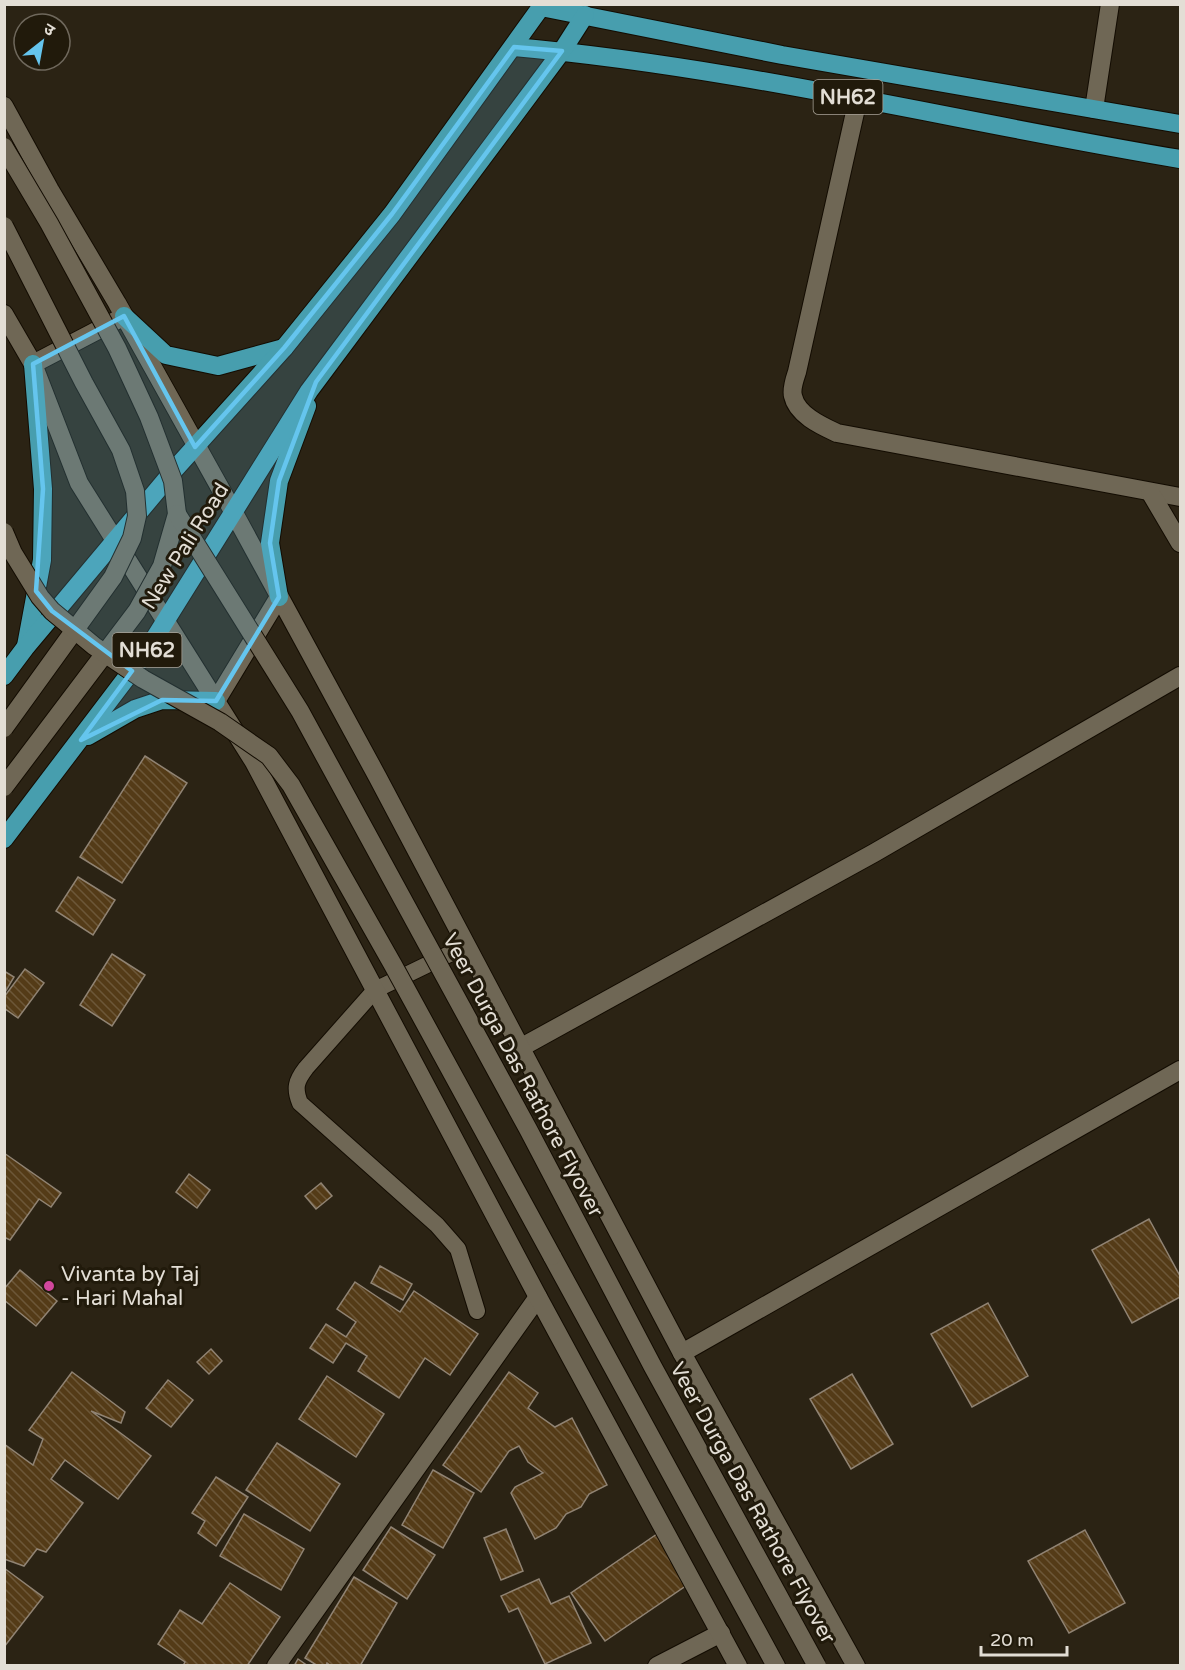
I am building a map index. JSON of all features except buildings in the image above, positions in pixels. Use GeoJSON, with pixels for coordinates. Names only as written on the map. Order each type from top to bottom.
{"type":"FeatureCollection","features":[{"type":"Feature","properties":{"kind":"highway","name":"NH62"},"geometry":{"type":"LineString","coordinates":[[4,676],[195,447],[284,348],[392,214],[542,6],[589,10],[759,51],[1180,124]]}},
{"type":"Feature","properties":{"kind":"highway","name":"NH62"},"geometry":{"type":"LineString","coordinates":[[316,382],[562,51],[589,10]]}},
{"type":"Feature","properties":{"kind":"highway","name":"NH62"},"geometry":{"type":"LineString","coordinates":[[514,47],[562,51],[798,87],[1180,159]]}},
{"type":"Feature","properties":{"kind":"highway"},"geometry":{"type":"LineString","coordinates":[[124,316],[166,355],[218,366],[284,348]]}},
{"type":"Feature","properties":{"kind":"highway"},"geometry":{"type":"LineString","coordinates":[[26,648],[42,560],[43,489],[33,364]]}},
{"type":"Feature","properties":{"kind":"highway"},"geometry":{"type":"LineString","coordinates":[[279,597],[270,543],[279,481],[316,382]]}},
{"type":"Feature","properties":{"kind":"highway","name":"New Pali Road"},"geometry":{"type":"LineString","coordinates":[[4,839],[146,652],[234,513],[272,448],[316,382]]}},
{"type":"Feature","properties":{"kind":"highway"},"geometry":{"type":"LineString","coordinates":[[81,740],[135,710],[162,700],[216,701]]}},
{"type":"Feature","properties":{"kind":"street"},"geometry":{"type":"LineString","coordinates":[[1094,109],[1110,4]]}},
{"type":"Feature","properties":{"kind":"street"},"geometry":{"type":"LineString","coordinates":[[858,99],[797,372],[793,396],[800,408],[815,423],[837,433],[1180,497]]}},
{"type":"Feature","properties":{"kind":"street"},"geometry":{"type":"LineString","coordinates":[[4,106],[234,513],[377,776],[682,1353],[856,1665]]}},
{"type":"Feature","properties":{"kind":"street","name":"Veer Durga Das Rathore Flyover"},"geometry":{"type":"LineString","coordinates":[[4,147],[49,223],[126,368],[149,417],[173,481],[177,514],[162,566],[137,611],[4,787]]}},
{"type":"Feature","properties":{"kind":"street"},"geometry":{"type":"LineString","coordinates":[[4,226],[121,450],[135,491],[137,516],[132,538],[113,577],[4,728]]}},
{"type":"Feature","properties":{"kind":"street"},"geometry":{"type":"LineString","coordinates":[[4,314],[33,364],[79,483],[254,762],[538,1297],[738,1665]]}},
{"type":"Feature","properties":{"kind":"street"},"geometry":{"type":"LineString","coordinates":[[33,364],[124,316]]}},
{"type":"Feature","properties":{"kind":"street"},"geometry":{"type":"LineString","coordinates":[[1150,492],[1180,543]]}},
{"type":"Feature","properties":{"kind":"street","name":"Veer Durga Das Rathore Flyover"},"geometry":{"type":"LineString","coordinates":[[177,514],[300,711],[528,1129],[653,1367],[817,1665]]}},
{"type":"Feature","properties":{"kind":"street"},"geometry":{"type":"LineString","coordinates":[[4,532],[13,553],[40,597],[52,611],[94,646],[143,679],[220,722],[269,756],[291,785],[393,965],[776,1665]]}},
{"type":"Feature","properties":{"kind":"street"},"geometry":{"type":"LineString","coordinates":[[216,701],[279,597]]}},
{"type":"Feature","properties":{"kind":"street"},"geometry":{"type":"LineString","coordinates":[[520,1048],[874,853],[1180,676]]}},
{"type":"Feature","properties":{"kind":"street"},"geometry":{"type":"LineString","coordinates":[[682,1353],[1180,1070]]}},
{"type":"Feature","properties":{"kind":"street"},"geometry":{"type":"LineString","coordinates":[[276,1665],[538,1297]]}},
{"type":"Feature","properties":{"kind":"street"},"geometry":{"type":"LineString","coordinates":[[657,1665],[720,1633]]}},
{"type":"Feature","properties":{"kind":"lane"},"geometry":{"type":"LineString","coordinates":[[466,946],[375,990],[306,1068],[298,1078],[295,1090],[300,1103],[417,1206],[458,1249],[477,1311]]}},
{"type":"Feature","properties":{"kind":"highlighted area"},"geometry":{"type":"Polygon","coordinates":[[[514,47],[562,51],[316,382],[279,481],[270,543],[279,597],[216,701],[162,700],[81,740],[132,671],[52,611],[36,591],[43,489],[33,364],[124,316],[195,447],[284,348],[392,214],[514,47]]]}},
{"type":"Feature","properties":{"kind":"place","name":"Vivanta by Taj - Hari Mahal"},"geometry":{"type":"Point","coordinates":[49,1286]}}]}
